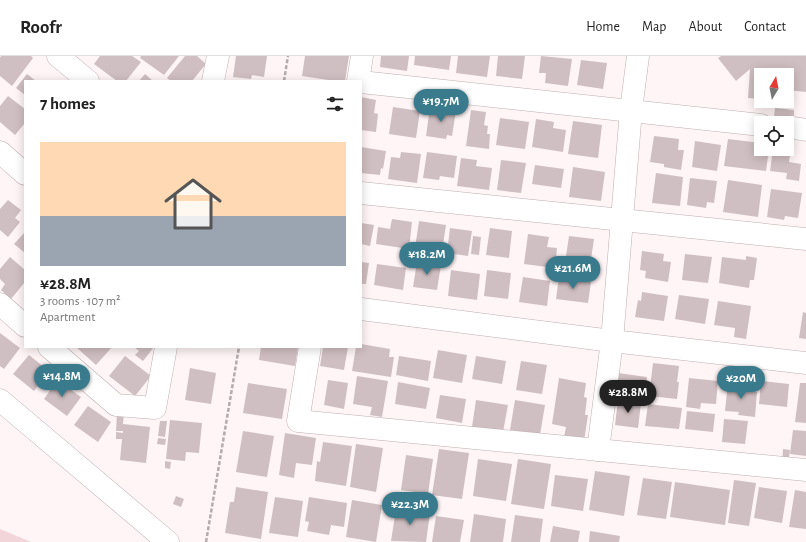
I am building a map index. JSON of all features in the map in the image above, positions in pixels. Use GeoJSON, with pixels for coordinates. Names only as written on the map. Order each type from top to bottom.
{"type":"FeatureCollection","features":[{"type":"Feature","properties":{"kind":"street"},"geometry":{"type":"LineString","coordinates":[[58,56],[87,80]]}},
{"type":"Feature","properties":{"kind":"street"},"geometry":{"type":"LineString","coordinates":[[213,80],[218,56]]}},
{"type":"Feature","properties":{"kind":"street"},"geometry":{"type":"LineString","coordinates":[[360,80],[362,56]]}},
{"type":"Feature","properties":{"kind":"street"},"geometry":{"type":"LineString","coordinates":[[598,450],[612,341],[631,110],[638,56]]}},
{"type":"Feature","properties":{"kind":"street"},"geometry":{"type":"LineString","coordinates":[[362,81],[754,124]]}},
{"type":"Feature","properties":{"kind":"street"},"geometry":{"type":"LineString","coordinates":[[794,129],[806,130]]}},
{"type":"Feature","properties":{"kind":"street"},"geometry":{"type":"LineString","coordinates":[[0,152],[24,173]]}},
{"type":"Feature","properties":{"kind":"street"},"geometry":{"type":"LineString","coordinates":[[362,193],[806,239]]}},
{"type":"Feature","properties":{"kind":"street"},"geometry":{"type":"LineString","coordinates":[[0,304],[24,325]]}},
{"type":"Feature","properties":{"kind":"street"},"geometry":{"type":"LineString","coordinates":[[362,309],[612,341],[806,362]]}},
{"type":"Feature","properties":{"kind":"street"},"geometry":{"type":"LineString","coordinates":[[50,348],[116,405],[155,408],[166,348]]}},
{"type":"Feature","properties":{"kind":"street"},"geometry":{"type":"LineString","coordinates":[[310,348],[298,421],[806,470]]}},
{"type":"Feature","properties":{"kind":"street"},"geometry":{"type":"LineString","coordinates":[[0,400],[168,542]]}},
{"type":"Feature","properties":{"kind":"path"},"geometry":{"type":"LineString","coordinates":[[284,80],[288,56]]}},
{"type":"Feature","properties":{"kind":"path"},"geometry":{"type":"LineString","coordinates":[[206,542],[239,348]]}},
{"type":"Feature","properties":{"kind":"shaded area"},"geometry":{"type":"Polygon","coordinates":[[[0,529],[31,542],[0,542],[0,529]]]}},
{"type":"Feature","properties":{"kind":"building"},"geometry":{"type":"Polygon","coordinates":[[[1,56],[31,56],[33,58],[12,86],[0,76],[1,56]]]}},
{"type":"Feature","properties":{"kind":"building"},"geometry":{"type":"Polygon","coordinates":[[[100,56],[132,56],[141,62],[127,80],[116,80],[94,64],[100,56]]]}},
{"type":"Feature","properties":{"kind":"building"},"geometry":{"type":"Polygon","coordinates":[[[141,56],[179,56],[164,75],[140,58],[141,56]]]}},
{"type":"Feature","properties":{"kind":"building"},"geometry":{"type":"Polygon","coordinates":[[[185,56],[197,56],[206,64],[193,80],[170,80],[167,78],[185,56]]]}},
{"type":"Feature","properties":{"kind":"building"},"geometry":{"type":"Polygon","coordinates":[[[236,56],[267,56],[264,77],[252,75],[251,79],[233,77],[236,56]]]}},
{"type":"Feature","properties":{"kind":"building"},"geometry":{"type":"Polygon","coordinates":[[[305,56],[349,56],[345,80],[328,80],[302,76],[305,56]]]}},
{"type":"Feature","properties":{"kind":"building"},"geometry":{"type":"Polygon","coordinates":[[[381,56],[409,56],[407,71],[380,67],[381,56]]]}},
{"type":"Feature","properties":{"kind":"building"},"geometry":{"type":"Polygon","coordinates":[[[415,56],[451,56],[449,70],[414,65],[415,56]]]}},
{"type":"Feature","properties":{"kind":"building"},"geometry":{"type":"Polygon","coordinates":[[[458,56],[490,56],[487,77],[456,73],[458,56]]]}},
{"type":"Feature","properties":{"kind":"building"},"geometry":{"type":"Polygon","coordinates":[[[498,56],[525,56],[522,79],[496,76],[498,56]]]}},
{"type":"Feature","properties":{"kind":"building"},"geometry":{"type":"Polygon","coordinates":[[[541,56],[572,59],[568,86],[545,83],[546,73],[539,73],[541,56]]]}},
{"type":"Feature","properties":{"kind":"building"},"geometry":{"type":"Polygon","coordinates":[[[721,56],[806,56],[806,92],[794,91],[794,68],[754,68],[754,98],[748,98],[750,69],[736,81],[718,58],[721,56]]]}},
{"type":"Feature","properties":{"kind":"building"},"geometry":{"type":"Polygon","coordinates":[[[581,60],[607,63],[603,89],[577,85],[581,60]]]}},
{"type":"Feature","properties":{"kind":"building"},"geometry":{"type":"Polygon","coordinates":[[[27,74],[35,80],[24,80],[24,94],[16,88],[27,74]]]}},
{"type":"Feature","properties":{"kind":"building"},"geometry":{"type":"Polygon","coordinates":[[[145,74],[152,80],[140,80],[145,74]]]}},
{"type":"Feature","properties":{"kind":"building"},"geometry":{"type":"Polygon","coordinates":[[[8,96],[24,108],[24,124],[15,135],[0,122],[0,106],[8,96]]]}},
{"type":"Feature","properties":{"kind":"building"},"geometry":{"type":"Polygon","coordinates":[[[362,97],[376,100],[374,113],[378,114],[376,132],[362,130],[362,97]]]}},
{"type":"Feature","properties":{"kind":"building"},"geometry":{"type":"Polygon","coordinates":[[[393,107],[420,111],[416,138],[389,134],[393,107]]]}},
{"type":"Feature","properties":{"kind":"building"},"geometry":{"type":"Polygon","coordinates":[[[430,107],[456,111],[452,136],[447,135],[446,139],[426,136],[430,107]]]}},
{"type":"Feature","properties":{"kind":"building"},"geometry":{"type":"Polygon","coordinates":[[[775,108],[794,110],[794,116],[774,116],[775,108]]]}},
{"type":"Feature","properties":{"kind":"building"},"geometry":{"type":"Polygon","coordinates":[[[471,110],[486,112],[484,125],[488,126],[487,134],[490,134],[489,149],[466,146],[471,110]]]}},
{"type":"Feature","properties":{"kind":"building"},"geometry":{"type":"Polygon","coordinates":[[[500,118],[529,122],[525,149],[496,145],[500,118]]]}},
{"type":"Feature","properties":{"kind":"building"},"geometry":{"type":"Polygon","coordinates":[[[536,119],[554,122],[553,128],[566,130],[563,152],[532,147],[536,119]]]}},
{"type":"Feature","properties":{"kind":"building"},"geometry":{"type":"Polygon","coordinates":[[[573,121],[602,125],[598,158],[568,154],[573,121]]]}},
{"type":"Feature","properties":{"kind":"building"},"geometry":{"type":"Polygon","coordinates":[[[654,136],[679,139],[678,150],[684,150],[681,170],[664,167],[664,164],[650,162],[654,136]]]}},
{"type":"Feature","properties":{"kind":"building"},"geometry":{"type":"Polygon","coordinates":[[[728,139],[754,142],[754,156],[768,156],[766,171],[724,166],[728,139]]]}},
{"type":"Feature","properties":{"kind":"building"},"geometry":{"type":"Polygon","coordinates":[[[695,141],[721,145],[717,171],[692,167],[695,141]]]}},
{"type":"Feature","properties":{"kind":"building"},"geometry":{"type":"Polygon","coordinates":[[[362,147],[386,151],[383,169],[381,168],[380,175],[362,173],[362,147]]]}},
{"type":"Feature","properties":{"kind":"building"},"geometry":{"type":"Polygon","coordinates":[[[401,152],[421,154],[417,183],[388,179],[391,157],[400,158],[401,152]]]}},
{"type":"Feature","properties":{"kind":"building"},"geometry":{"type":"Polygon","coordinates":[[[427,152],[457,156],[454,178],[440,176],[439,180],[423,178],[427,152]]]}},
{"type":"Feature","properties":{"kind":"building"},"geometry":{"type":"Polygon","coordinates":[[[772,156],[790,156],[789,162],[801,164],[799,181],[786,179],[787,173],[770,171],[772,156]]]}},
{"type":"Feature","properties":{"kind":"building"},"geometry":{"type":"Polygon","coordinates":[[[461,158],[477,160],[476,166],[492,168],[489,190],[457,186],[461,158]]]}},
{"type":"Feature","properties":{"kind":"building"},"geometry":{"type":"Polygon","coordinates":[[[501,160],[526,163],[521,193],[497,190],[501,160]]]}},
{"type":"Feature","properties":{"kind":"building"},"geometry":{"type":"Polygon","coordinates":[[[535,165],[564,169],[561,188],[532,184],[535,165]]]}},
{"type":"Feature","properties":{"kind":"building"},"geometry":{"type":"Polygon","coordinates":[[[573,167],[605,172],[601,201],[569,197],[573,167]]]}},
{"type":"Feature","properties":{"kind":"building"},"geometry":{"type":"Polygon","coordinates":[[[656,173],[683,177],[680,206],[652,203],[656,173]]]}},
{"type":"Feature","properties":{"kind":"building"},"geometry":{"type":"Polygon","coordinates":[[[690,178],[717,181],[714,203],[707,202],[706,208],[687,205],[690,178]]]}},
{"type":"Feature","properties":{"kind":"building"},"geometry":{"type":"Polygon","coordinates":[[[728,180],[762,185],[758,217],[723,212],[728,180]]]}},
{"type":"Feature","properties":{"kind":"building"},"geometry":{"type":"Polygon","coordinates":[[[771,189],[802,193],[798,218],[785,216],[784,220],[767,217],[771,189]]]}},
{"type":"Feature","properties":{"kind":"building"},"geometry":{"type":"Polygon","coordinates":[[[8,200],[21,210],[15,218],[20,222],[8,237],[0,230],[0,209],[8,200]]]}},
{"type":"Feature","properties":{"kind":"building"},"geometry":{"type":"Polygon","coordinates":[[[392,219],[412,222],[409,249],[376,244],[378,227],[390,229],[392,219]]]}},
{"type":"Feature","properties":{"kind":"building"},"geometry":{"type":"Polygon","coordinates":[[[419,221],[446,225],[442,251],[415,248],[419,221]]]}},
{"type":"Feature","properties":{"kind":"building"},"geometry":{"type":"Polygon","coordinates":[[[362,223],[374,225],[370,246],[362,244],[362,223]]]}},
{"type":"Feature","properties":{"kind":"building"},"geometry":{"type":"Polygon","coordinates":[[[450,228],[472,231],[468,256],[447,253],[450,228]]]}},
{"type":"Feature","properties":{"kind":"building"},"geometry":{"type":"Polygon","coordinates":[[[490,228],[512,231],[509,258],[486,255],[490,228]]]}},
{"type":"Feature","properties":{"kind":"building"},"geometry":{"type":"Polygon","coordinates":[[[24,233],[24,252],[14,244],[24,233]]]}},
{"type":"Feature","properties":{"kind":"building"},"geometry":{"type":"Polygon","coordinates":[[[528,234],[549,237],[547,247],[557,248],[555,268],[524,264],[528,234]]]}},
{"type":"Feature","properties":{"kind":"building"},"geometry":{"type":"Polygon","coordinates":[[[473,236],[481,237],[479,255],[471,254],[473,236]]]}},
{"type":"Feature","properties":{"kind":"building"},"geometry":{"type":"Polygon","coordinates":[[[569,236],[594,239],[590,266],[565,263],[569,236]]]}},
{"type":"Feature","properties":{"kind":"building"},"geometry":{"type":"Polygon","coordinates":[[[642,251],[664,254],[663,261],[671,262],[668,282],[645,278],[646,271],[640,270],[642,251]]]}},
{"type":"Feature","properties":{"kind":"building"},"geometry":{"type":"Polygon","coordinates":[[[685,254],[712,257],[708,283],[682,280],[685,254]]]}},
{"type":"Feature","properties":{"kind":"building"},"geometry":{"type":"Polygon","coordinates":[[[746,256],[757,258],[754,280],[750,280],[749,288],[719,283],[722,257],[746,260],[746,256]]]}},
{"type":"Feature","properties":{"kind":"building"},"geometry":{"type":"Polygon","coordinates":[[[10,257],[24,269],[24,283],[11,299],[1,290],[5,284],[0,279],[0,269],[10,257]]]}},
{"type":"Feature","properties":{"kind":"building"},"geometry":{"type":"Polygon","coordinates":[[[362,262],[369,263],[366,284],[362,284],[362,262]]]}},
{"type":"Feature","properties":{"kind":"building"},"geometry":{"type":"Polygon","coordinates":[[[417,262],[441,265],[437,290],[413,287],[417,262]]]}},
{"type":"Feature","properties":{"kind":"building"},"geometry":{"type":"Polygon","coordinates":[[[377,264],[406,268],[403,290],[374,285],[377,264]]]}},
{"type":"Feature","properties":{"kind":"building"},"geometry":{"type":"Polygon","coordinates":[[[451,270],[480,274],[477,300],[448,296],[451,270]]]}},
{"type":"Feature","properties":{"kind":"building"},"geometry":{"type":"Polygon","coordinates":[[[487,270],[511,273],[508,299],[484,296],[487,270]]]}},
{"type":"Feature","properties":{"kind":"building"},"geometry":{"type":"Polygon","coordinates":[[[523,277],[550,281],[547,306],[519,302],[523,277]]]}},
{"type":"Feature","properties":{"kind":"building"},"geometry":{"type":"Polygon","coordinates":[[[559,277],[591,282],[588,303],[556,299],[559,277]]]}},
{"type":"Feature","properties":{"kind":"building"},"geometry":{"type":"Polygon","coordinates":[[[642,292],[668,296],[664,321],[635,317],[638,300],[641,301],[642,292]]]}},
{"type":"Feature","properties":{"kind":"building"},"geometry":{"type":"Polygon","coordinates":[[[679,295],[709,299],[705,324],[675,319],[679,295]]]}},
{"type":"Feature","properties":{"kind":"building"},"geometry":{"type":"Polygon","coordinates":[[[718,301],[751,306],[746,339],[734,337],[735,328],[714,325],[718,301]]]}},
{"type":"Feature","properties":{"kind":"building"},"geometry":{"type":"Polygon","coordinates":[[[803,312],[806,313],[806,339],[799,338],[803,312]]]}},
{"type":"Feature","properties":{"kind":"building"},"geometry":{"type":"Polygon","coordinates":[[[0,333],[20,348],[4,369],[0,366],[0,333]]]}},
{"type":"Feature","properties":{"kind":"building"},"geometry":{"type":"Polygon","coordinates":[[[362,344],[390,349],[389,357],[394,357],[391,377],[352,371],[356,348],[362,348],[362,344]]]}},
{"type":"Feature","properties":{"kind":"building"},"geometry":{"type":"Polygon","coordinates":[[[77,348],[111,348],[96,365],[77,348]]]}},
{"type":"Feature","properties":{"kind":"building"},"geometry":{"type":"Polygon","coordinates":[[[135,348],[153,348],[143,361],[135,355],[139,351],[135,348]]]}},
{"type":"Feature","properties":{"kind":"building"},"geometry":{"type":"Polygon","coordinates":[[[261,348],[298,348],[295,366],[259,360],[261,348]]]}},
{"type":"Feature","properties":{"kind":"building"},"geometry":{"type":"Polygon","coordinates":[[[323,348],[348,348],[344,370],[320,366],[323,348]]]}},
{"type":"Feature","properties":{"kind":"building"},"geometry":{"type":"Polygon","coordinates":[[[438,350],[467,355],[462,383],[433,378],[438,350]]]}},
{"type":"Feature","properties":{"kind":"building"},"geometry":{"type":"Polygon","coordinates":[[[29,355],[49,371],[34,391],[13,374],[29,355]]]}},
{"type":"Feature","properties":{"kind":"building"},"geometry":{"type":"Polygon","coordinates":[[[125,356],[151,376],[135,396],[109,376],[125,356]]]}},
{"type":"Feature","properties":{"kind":"building"},"geometry":{"type":"Polygon","coordinates":[[[399,356],[431,361],[428,381],[396,375],[399,356]]]}},
{"type":"Feature","properties":{"kind":"building"},"geometry":{"type":"Polygon","coordinates":[[[476,356],[506,361],[502,384],[472,379],[476,356]]]}},
{"type":"Feature","properties":{"kind":"building"},"geometry":{"type":"Polygon","coordinates":[[[521,361],[547,365],[542,394],[516,390],[521,361]]]}},
{"type":"Feature","properties":{"kind":"building"},"geometry":{"type":"Polygon","coordinates":[[[653,363],[679,366],[677,399],[649,396],[653,363]]]}},
{"type":"Feature","properties":{"kind":"building"},"geometry":{"type":"Polygon","coordinates":[[[190,368],[216,373],[211,404],[185,400],[190,368]]]}},
{"type":"Feature","properties":{"kind":"building"},"geometry":{"type":"Polygon","coordinates":[[[618,373],[647,377],[645,398],[615,395],[618,373]]]}},
{"type":"Feature","properties":{"kind":"building"},"geometry":{"type":"Polygon","coordinates":[[[357,376],[388,381],[382,417],[370,415],[372,407],[353,404],[357,376]]]}},
{"type":"Feature","properties":{"kind":"building"},"geometry":{"type":"Polygon","coordinates":[[[559,378],[586,383],[584,397],[587,398],[585,415],[588,415],[584,441],[564,437],[566,427],[552,424],[559,378]]]}},
{"type":"Feature","properties":{"kind":"building"},"geometry":{"type":"Polygon","coordinates":[[[689,378],[718,381],[716,404],[701,403],[700,409],[686,407],[689,378]]]}},
{"type":"Feature","properties":{"kind":"building"},"geometry":{"type":"Polygon","coordinates":[[[57,380],[81,397],[67,416],[44,399],[57,380]]]}},
{"type":"Feature","properties":{"kind":"building"},"geometry":{"type":"Polygon","coordinates":[[[328,380],[348,383],[344,409],[324,405],[328,380]]]}},
{"type":"Feature","properties":{"kind":"building"},"geometry":{"type":"Polygon","coordinates":[[[761,381],[789,384],[787,407],[759,404],[761,381]]]}},
{"type":"Feature","properties":{"kind":"building"},"geometry":{"type":"Polygon","coordinates":[[[398,382],[430,388],[426,409],[395,404],[398,382]]]}},
{"type":"Feature","properties":{"kind":"building"},"geometry":{"type":"Polygon","coordinates":[[[248,383],[287,389],[282,419],[243,413],[248,383]]]}},
{"type":"Feature","properties":{"kind":"building"},"geometry":{"type":"Polygon","coordinates":[[[728,383],[746,385],[746,391],[757,392],[755,417],[738,415],[739,412],[725,411],[728,383]]]}},
{"type":"Feature","properties":{"kind":"building"},"geometry":{"type":"Polygon","coordinates":[[[800,383],[806,383],[806,423],[795,422],[800,383]]]}},
{"type":"Feature","properties":{"kind":"building"},"geometry":{"type":"Polygon","coordinates":[[[440,395],[466,399],[462,423],[436,418],[440,395]]]}},
{"type":"Feature","properties":{"kind":"building"},"geometry":{"type":"Polygon","coordinates":[[[476,400],[508,405],[503,432],[472,427],[476,400]]]}},
{"type":"Feature","properties":{"kind":"building"},"geometry":{"type":"Polygon","coordinates":[[[515,400],[545,405],[540,435],[510,430],[515,400]]]}},
{"type":"Feature","properties":{"kind":"building"},"geometry":{"type":"Polygon","coordinates":[[[618,400],[641,403],[638,428],[615,425],[618,400]]]}},
{"type":"Feature","properties":{"kind":"building"},"geometry":{"type":"Polygon","coordinates":[[[648,404],[682,408],[679,429],[645,426],[648,404]]]}},
{"type":"Feature","properties":{"kind":"building"},"geometry":{"type":"Polygon","coordinates":[[[88,406],[111,422],[98,442],[74,425],[88,406]]]}},
{"type":"Feature","properties":{"kind":"building"},"geometry":{"type":"Polygon","coordinates":[[[687,411],[715,414],[713,432],[685,429],[687,411]]]}},
{"type":"Feature","properties":{"kind":"building"},"geometry":{"type":"Polygon","coordinates":[[[117,413],[124,413],[123,424],[150,427],[146,463],[120,460],[122,439],[116,439],[116,432],[123,433],[123,431],[116,431],[117,413]]]}},
{"type":"Feature","properties":{"kind":"building"},"geometry":{"type":"Polygon","coordinates":[[[724,419],[748,421],[745,444],[722,442],[724,419]]]}},
{"type":"Feature","properties":{"kind":"building"},"geometry":{"type":"Polygon","coordinates":[[[170,420],[202,423],[199,453],[186,452],[185,461],[166,459],[170,420]]]}},
{"type":"Feature","properties":{"kind":"building"},"geometry":{"type":"Polygon","coordinates":[[[160,421],[167,421],[165,437],[158,436],[160,421]]]}},
{"type":"Feature","properties":{"kind":"building"},"geometry":{"type":"Polygon","coordinates":[[[793,430],[806,431],[806,456],[790,454],[793,430]]]}},
{"type":"Feature","properties":{"kind":"building"},"geometry":{"type":"Polygon","coordinates":[[[243,431],[274,436],[267,477],[236,472],[243,431]]]}},
{"type":"Feature","properties":{"kind":"building"},"geometry":{"type":"Polygon","coordinates":[[[285,433],[316,438],[312,465],[296,463],[294,478],[279,475],[285,433]]]}},
{"type":"Feature","properties":{"kind":"building"},"geometry":{"type":"Polygon","coordinates":[[[158,438],[166,439],[165,445],[157,444],[158,438]]]}},
{"type":"Feature","properties":{"kind":"building"},"geometry":{"type":"Polygon","coordinates":[[[323,442],[352,446],[346,486],[315,481],[317,461],[320,462],[323,442]]]}},
{"type":"Feature","properties":{"kind":"building"},"geometry":{"type":"Polygon","coordinates":[[[356,444],[383,448],[376,492],[350,487],[356,444]]]}},
{"type":"Feature","properties":{"kind":"building"},"geometry":{"type":"Polygon","coordinates":[[[439,449],[469,453],[462,499],[432,495],[439,449]]]}},
{"type":"Feature","properties":{"kind":"building"},"geometry":{"type":"Polygon","coordinates":[[[783,449],[790,450],[788,465],[782,465],[783,449]]]}},
{"type":"Feature","properties":{"kind":"building"},"geometry":{"type":"Polygon","coordinates":[[[406,455],[433,459],[428,494],[401,490],[406,455]]]}},
{"type":"Feature","properties":{"kind":"building"},"geometry":{"type":"Polygon","coordinates":[[[478,459],[512,464],[506,501],[473,496],[478,459]]]}},
{"type":"Feature","properties":{"kind":"building"},"geometry":{"type":"Polygon","coordinates":[[[518,459],[551,464],[544,509],[511,504],[518,459]]]}},
{"type":"Feature","properties":{"kind":"building"},"geometry":{"type":"Polygon","coordinates":[[[165,461],[171,462],[170,469],[165,468],[165,461]]]}},
{"type":"Feature","properties":{"kind":"building"},"geometry":{"type":"Polygon","coordinates":[[[595,471],[630,476],[624,516],[589,510],[595,471]]]}},
{"type":"Feature","properties":{"kind":"building"},"geometry":{"type":"Polygon","coordinates":[[[555,475],[588,479],[583,511],[551,506],[555,475]]]}},
{"type":"Feature","properties":{"kind":"building"},"geometry":{"type":"Polygon","coordinates":[[[643,478],[672,482],[666,519],[637,515],[643,478]]]}},
{"type":"Feature","properties":{"kind":"building"},"geometry":{"type":"Polygon","coordinates":[[[734,480],[756,483],[749,526],[728,523],[734,480]]]}},
{"type":"Feature","properties":{"kind":"building"},"geometry":{"type":"Polygon","coordinates":[[[675,482],[730,490],[725,525],[670,517],[675,482]]]}},
{"type":"Feature","properties":{"kind":"building"},"geometry":{"type":"Polygon","coordinates":[[[236,487],[268,492],[261,539],[225,533],[230,502],[234,502],[236,487]]]}},
{"type":"Feature","properties":{"kind":"building"},"geometry":{"type":"Polygon","coordinates":[[[759,487],[787,491],[782,523],[754,518],[759,487]]]}},
{"type":"Feature","properties":{"kind":"building"},"geometry":{"type":"Polygon","coordinates":[[[795,490],[806,492],[806,529],[789,527],[795,490]]]}},
{"type":"Feature","properties":{"kind":"building"},"geometry":{"type":"Polygon","coordinates":[[[176,496],[184,499],[181,507],[173,504],[176,496]]]}},
{"type":"Feature","properties":{"kind":"building"},"geometry":{"type":"Polygon","coordinates":[[[275,497],[303,501],[298,537],[269,533],[275,497]]]}},
{"type":"Feature","properties":{"kind":"building"},"geometry":{"type":"Polygon","coordinates":[[[309,497],[347,503],[344,527],[331,525],[329,535],[307,531],[309,522],[305,521],[309,497]]]}},
{"type":"Feature","properties":{"kind":"building"},"geometry":{"type":"Polygon","coordinates":[[[352,500],[382,505],[376,542],[346,537],[352,500]]]}},
{"type":"Feature","properties":{"kind":"building"},"geometry":{"type":"Polygon","coordinates":[[[396,509],[430,513],[426,542],[391,541],[396,509]]]}},
{"type":"Feature","properties":{"kind":"building"},"geometry":{"type":"Polygon","coordinates":[[[474,514],[506,519],[503,542],[470,542],[474,514]]]}},
{"type":"Feature","properties":{"kind":"building"},"geometry":{"type":"Polygon","coordinates":[[[515,515],[543,519],[540,542],[511,542],[515,515]]]}},
{"type":"Feature","properties":{"kind":"building"},"geometry":{"type":"Polygon","coordinates":[[[436,516],[464,520],[460,542],[432,542],[436,516]]]}},
{"type":"Feature","properties":{"kind":"building"},"geometry":{"type":"Polygon","coordinates":[[[553,526],[580,531],[578,542],[550,542],[553,526]]]}},
{"type":"Feature","properties":{"kind":"building"},"geometry":{"type":"Polygon","coordinates":[[[590,531],[620,536],[619,542],[589,542],[590,531]]]}}]}
